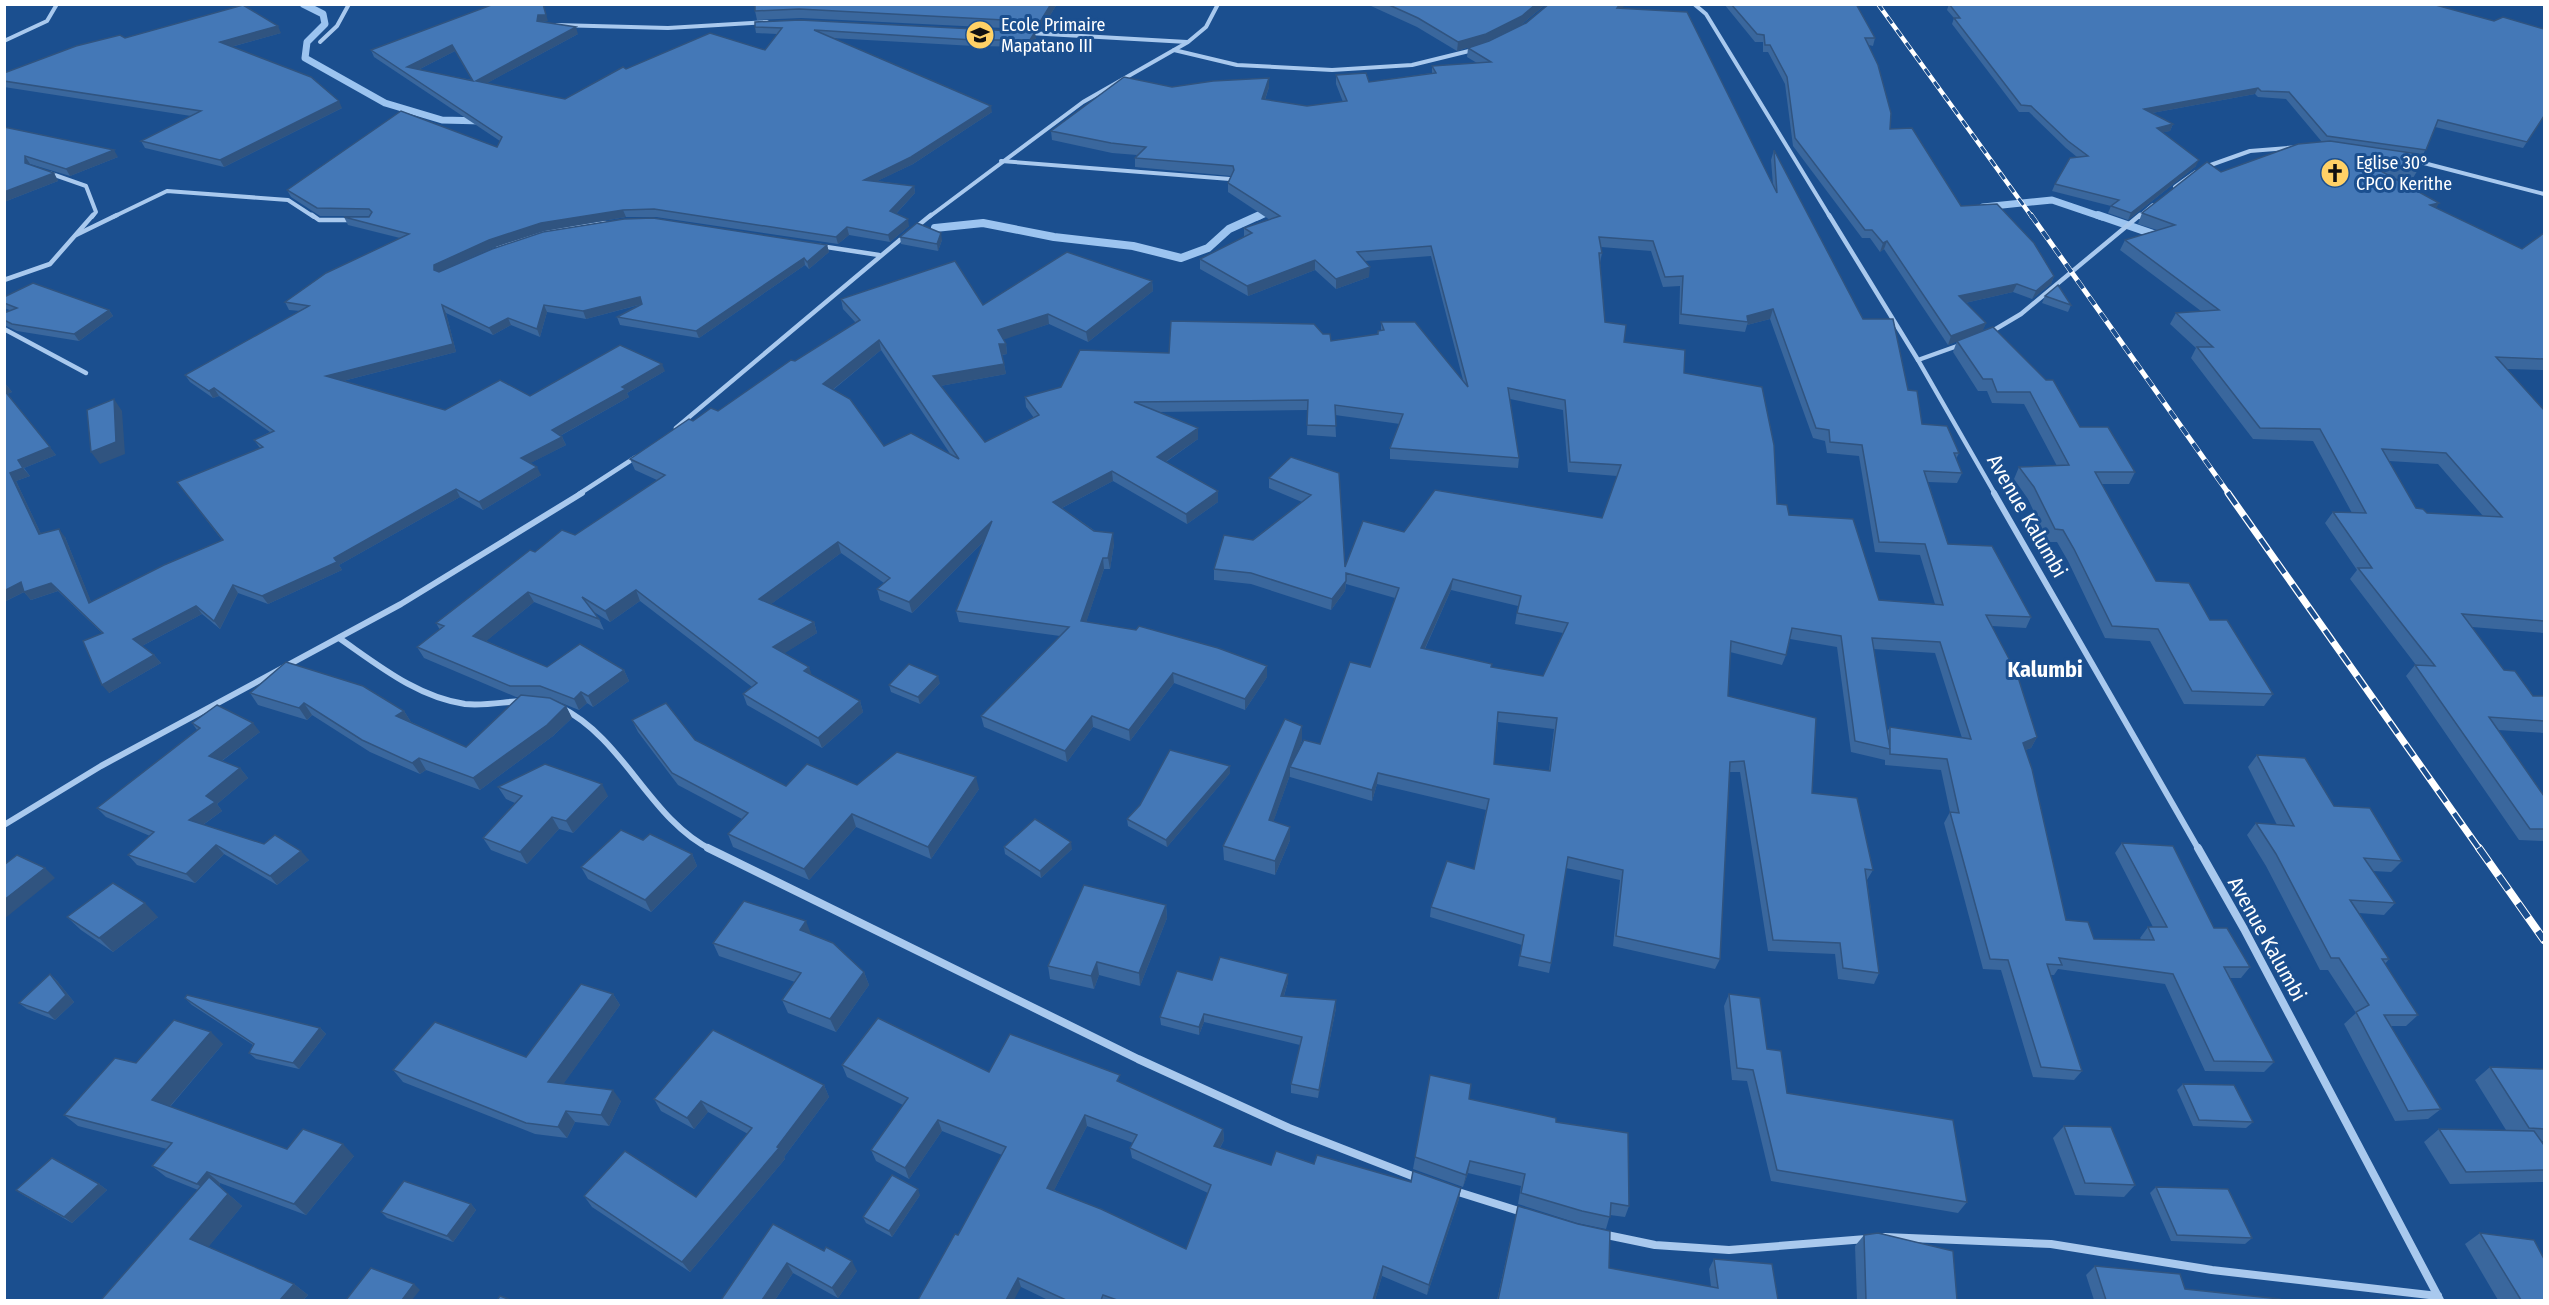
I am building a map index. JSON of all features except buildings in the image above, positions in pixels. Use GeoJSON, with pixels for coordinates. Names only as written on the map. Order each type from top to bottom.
{"type":"FeatureCollection","features":[{"type":"Feature","properties":{"kind":"street"},"geometry":{"type":"LineString","coordinates":[[4,40],[47,21],[57,4]]}},
{"type":"Feature","properties":{"kind":"street"},"geometry":{"type":"LineString","coordinates":[[320,42],[337,26],[349,4]]}},
{"type":"Feature","properties":{"kind":"street"},"geometry":{"type":"LineString","coordinates":[[673,430],[711,401],[879,255],[1000,161],[1106,87],[1188,42],[1208,27],[1218,4]]}},
{"type":"Feature","properties":{"kind":"street","name":"Avenue Kalumbi"},"geometry":{"type":"LineString","coordinates":[[1694,4],[1706,15],[1918,360],[2244,929],[2439,1298]]}},
{"type":"Feature","properties":{"kind":"street"},"geometry":{"type":"LineString","coordinates":[[555,25],[668,28],[769,22]]}},
{"type":"Feature","properties":{"kind":"street"},"geometry":{"type":"LineString","coordinates":[[1024,33],[1188,42]]}},
{"type":"Feature","properties":{"kind":"street"},"geometry":{"type":"LineString","coordinates":[[1174,50],[1237,65],[1332,70],[1412,65],[1477,49]]}},
{"type":"Feature","properties":{"kind":"street"},"geometry":{"type":"LineString","coordinates":[[2173,189],[2219,159],[2283,146],[2305,147]]}},
{"type":"Feature","properties":{"kind":"street"},"geometry":{"type":"LineString","coordinates":[[2412,160],[2544,194]]}},
{"type":"Feature","properties":{"kind":"street"},"geometry":{"type":"LineString","coordinates":[[1000,161],[1230,179]]}},
{"type":"Feature","properties":{"kind":"street"},"geometry":{"type":"LineString","coordinates":[[4,280],[50,264],[96,212],[86,186],[43,171]]}},
{"type":"Feature","properties":{"kind":"street"},"geometry":{"type":"LineString","coordinates":[[76,235],[167,191],[288,200],[319,220],[360,220]]}},
{"type":"Feature","properties":{"kind":"street"},"geometry":{"type":"LineString","coordinates":[[1982,337],[2021,314],[2158,201]]}},
{"type":"Feature","properties":{"kind":"street"},"geometry":{"type":"LineString","coordinates":[[490,250],[533,234],[610,222]]}},
{"type":"Feature","properties":{"kind":"street"},"geometry":{"type":"LineString","coordinates":[[814,245],[879,255]]}},
{"type":"Feature","properties":{"kind":"street"},"geometry":{"type":"LineString","coordinates":[[4,329],[86,373]]}},
{"type":"Feature","properties":{"kind":"street"},"geometry":{"type":"LineString","coordinates":[[1918,360],[1971,341]]}},
{"type":"Feature","properties":{"kind":"street"},"geometry":{"type":"LineString","coordinates":[[4,825],[49,795],[339,638],[514,537],[644,452]]}},
{"type":"Feature","properties":{"kind":"street"},"geometry":{"type":"LineString","coordinates":[[339,638],[404,683],[450,702],[469,704],[533,701]]}},
{"type":"Feature","properties":{"kind":"street"},"geometry":{"type":"LineString","coordinates":[[554,704],[572,711],[591,728],[669,815],[702,845],[1149,1064],[1289,1128],[1433,1184]]}},
{"type":"Feature","properties":{"kind":"street"},"geometry":{"type":"LineString","coordinates":[[1444,1188],[1532,1215]]}},
{"type":"Feature","properties":{"kind":"street"},"geometry":{"type":"LineString","coordinates":[[1587,1231],[1655,1245],[1729,1250],[1907,1236],[2051,1244],[2212,1270],[2439,1298]]}},
{"type":"Feature","properties":{"kind":"waterway"},"geometry":{"type":"LineString","coordinates":[[303,4],[323,14],[325,24],[307,42],[305,58],[385,103],[442,120],[483,121]]}},
{"type":"Feature","properties":{"kind":"waterway"},"geometry":{"type":"LineString","coordinates":[[1983,207],[2052,200],[2102,217]]}},
{"type":"Feature","properties":{"kind":"waterway"},"geometry":{"type":"LineString","coordinates":[[1257,217],[1275,209]]}},
{"type":"Feature","properties":{"kind":"waterway"},"geometry":{"type":"LineString","coordinates":[[935,228],[983,223],[1054,237],[1133,246],[1181,258],[1208,248],[1229,229],[1260,215]]}},
{"type":"Feature","properties":{"kind":"waterway"},"geometry":{"type":"LineString","coordinates":[[2098,215],[2162,237]]}},
{"type":"Feature","properties":{"kind":"railway"},"geometry":{"type":"LineString","coordinates":[[1878,4],[2032,217]]}},
{"type":"Feature","properties":{"kind":"railway"},"geometry":{"type":"LineString","coordinates":[[2031,215],[2229,494]]}},
{"type":"Feature","properties":{"kind":"railway"},"geometry":{"type":"LineString","coordinates":[[2228,493],[2480,850]]}},
{"type":"Feature","properties":{"kind":"railway"},"geometry":{"type":"LineString","coordinates":[[2479,848],[2544,940]]}},
{"type":"Feature","properties":{"kind":"place","name":"Ecole Primaire Mapatano III"},"geometry":{"type":"Point","coordinates":[980,35]}},
{"type":"Feature","properties":{"kind":"place","name":"Eglise 30° CPCO Kerithe"},"geometry":{"type":"Point","coordinates":[2335,173]}},
{"type":"Feature","properties":{"kind":"district","name":"Kalumbi"},"geometry":{"type":"Point","coordinates":[2045,669]}}]}
